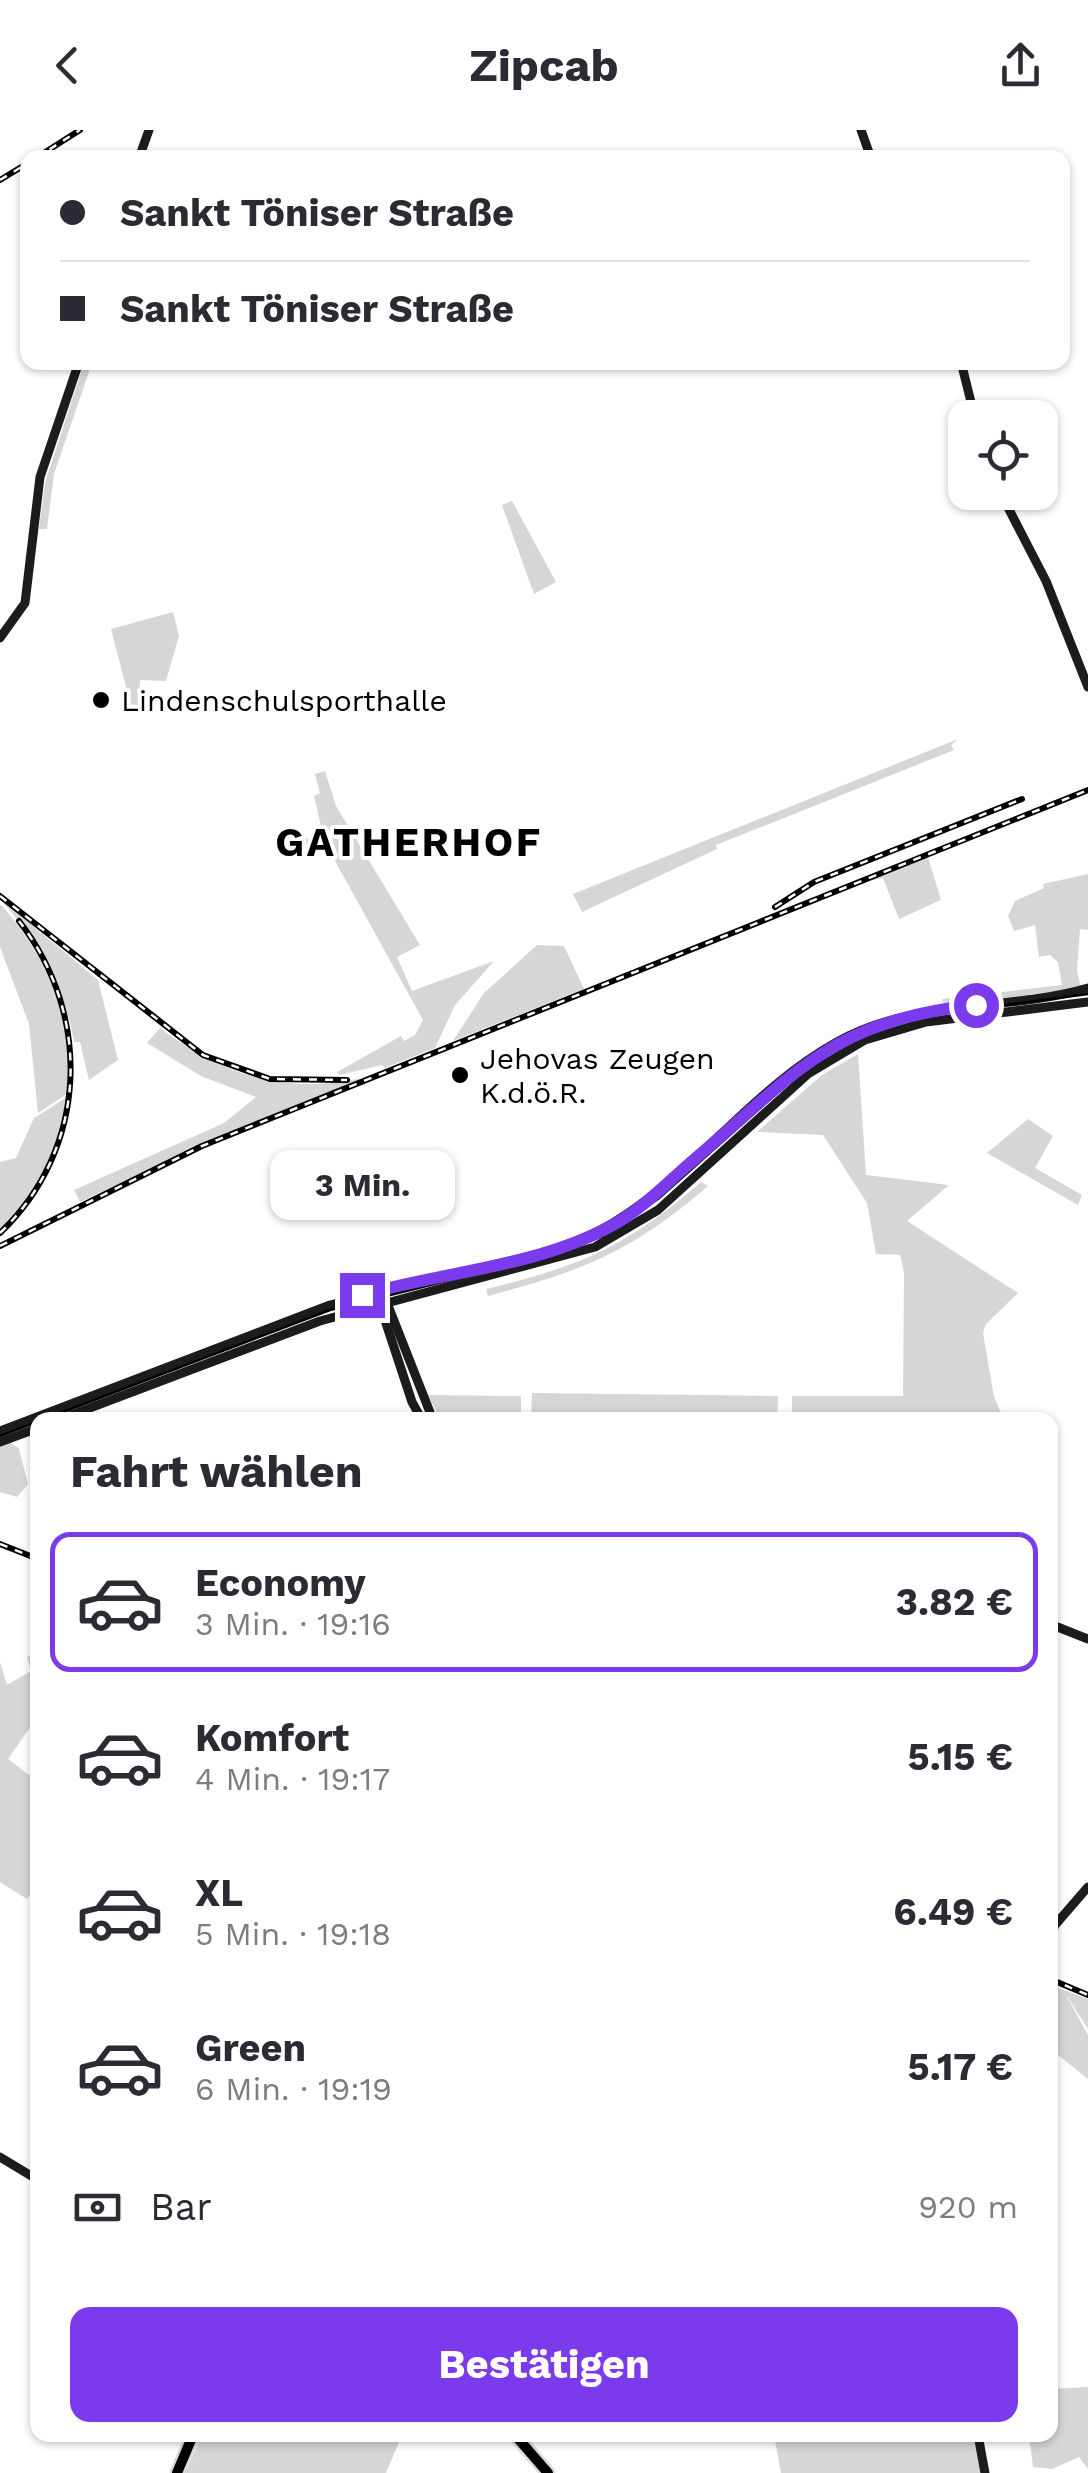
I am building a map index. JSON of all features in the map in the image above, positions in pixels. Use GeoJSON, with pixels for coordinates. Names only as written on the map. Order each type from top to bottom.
{"type":"FeatureCollection","features":[{"type":"Feature","properties":{"kind":"main road"},"geometry":{"type":"LineString","coordinates":[[0,638],[24,603],[40,478],[76,370]]}},
{"type":"Feature","properties":{"kind":"main road"},"geometry":{"type":"LineString","coordinates":[[963,370],[970,400]]}},
{"type":"Feature","properties":{"kind":"main road"},"geometry":{"type":"LineString","coordinates":[[1009,510],[1046,581],[1088,688]]}},
{"type":"Feature","properties":{"kind":"main road"},"geometry":{"type":"LineString","coordinates":[[50,1412],[330,1305],[558,1249],[591,1236],[642,1206],[803,1064],[868,1026],[926,1011],[1088,988]]}},
{"type":"Feature","properties":{"kind":"main road"},"geometry":{"type":"LineString","coordinates":[[79,1412],[282,1334],[559,1260],[624,1232],[700,1175],[808,1074],[864,1040],[926,1022],[1088,1002]]}},
{"type":"Feature","properties":{"kind":"main road"},"geometry":{"type":"LineString","coordinates":[[383,1304],[419,1412]]}},
{"type":"Feature","properties":{"kind":"main road"},"geometry":{"type":"LineString","coordinates":[[383,1304],[429,1412]]}},
{"type":"Feature","properties":{"kind":"main road"},"geometry":{"type":"LineString","coordinates":[[0,1431],[30,1420]]}},
{"type":"Feature","properties":{"kind":"main road"},"geometry":{"type":"LineString","coordinates":[[0,1442],[30,1431]]}},
{"type":"Feature","properties":{"kind":"main road"},"geometry":{"type":"LineString","coordinates":[[1058,1627],[1088,1639]]}},
{"type":"Feature","properties":{"kind":"main road"},"geometry":{"type":"LineString","coordinates":[[1058,1921],[1088,1887]]}},
{"type":"Feature","properties":{"kind":"main road"},"geometry":{"type":"LineString","coordinates":[[0,2157],[30,2175]]}},
{"type":"Feature","properties":{"kind":"main road"},"geometry":{"type":"LineString","coordinates":[[177,2473],[190,2442]]}},
{"type":"Feature","properties":{"kind":"main road"},"geometry":{"type":"LineString","coordinates":[[521,2442],[548,2473]]}},
{"type":"Feature","properties":{"kind":"main road"},"geometry":{"type":"LineString","coordinates":[[979,2442],[985,2473]]}},
{"type":"Feature","properties":{"kind":"shaded area"},"geometry":{"type":"Polygon","coordinates":[[[82,370],[90,370],[54,474],[47,529],[39,529],[45,483],[82,370]]]}},
{"type":"Feature","properties":{"kind":"shaded area"},"geometry":{"type":"Polygon","coordinates":[[[512,501],[556,582],[534,594],[502,505],[512,501]]]}},
{"type":"Feature","properties":{"kind":"shaded area"},"geometry":{"type":"Polygon","coordinates":[[[173,612],[179,636],[166,681],[140,680],[139,707],[131,706],[111,629],[173,612]]]}},
{"type":"Feature","properties":{"kind":"shaded area"},"geometry":{"type":"Polygon","coordinates":[[[958,739],[951,745],[954,750],[716,845],[717,849],[582,912],[573,894],[958,739]]]}},
{"type":"Feature","properties":{"kind":"shaded area"},"geometry":{"type":"Polygon","coordinates":[[[325,771],[336,806],[420,945],[397,957],[412,991],[494,961],[455,1005],[435,1048],[385,1068],[382,1065],[339,1075],[337,1072],[401,1036],[404,1041],[415,1035],[423,1020],[324,841],[294,847],[293,842],[323,835],[314,796],[320,793],[315,774],[325,771]]]}},
{"type":"Feature","properties":{"kind":"shaded area"},"geometry":{"type":"Polygon","coordinates":[[[928,857],[941,900],[899,919],[883,878],[869,881],[928,857]]]}},
{"type":"Feature","properties":{"kind":"shaded area"},"geometry":{"type":"Polygon","coordinates":[[[1088,874],[1088,930],[1080,929],[1077,971],[1081,988],[944,1006],[942,999],[1062,985],[1058,962],[1050,955],[1039,957],[1035,925],[1014,931],[1008,916],[1015,901],[1044,888],[1043,884],[1088,874]]]}},
{"type":"Feature","properties":{"kind":"shaded area"},"geometry":{"type":"Polygon","coordinates":[[[0,899],[98,980],[118,1060],[89,1080],[80,1042],[74,1042],[64,1001],[48,965],[0,899]]]}},
{"type":"Feature","properties":{"kind":"shaded area"},"geometry":{"type":"Polygon","coordinates":[[[0,904],[44,968],[66,1041],[67,1094],[38,1113],[29,1024],[0,947],[0,904]]]}},
{"type":"Feature","properties":{"kind":"shaded area"},"geometry":{"type":"Polygon","coordinates":[[[537,945],[564,946],[584,989],[453,1041],[484,993],[537,945]]]}},
{"type":"Feature","properties":{"kind":"shaded area"},"geometry":{"type":"Polygon","coordinates":[[[160,1028],[212,1061],[250,1076],[312,1084],[366,1079],[206,1143],[80,1202],[74,1190],[224,1123],[256,1097],[201,1076],[147,1043],[160,1028]]]}},
{"type":"Feature","properties":{"kind":"shaded area"},"geometry":{"type":"Polygon","coordinates":[[[858,1054],[866,1175],[949,1185],[907,1221],[1018,1293],[986,1324],[983,1333],[994,1397],[1001,1412],[792,1412],[792,1396],[903,1396],[904,1272],[900,1255],[876,1254],[867,1203],[823,1135],[757,1132],[822,1075],[858,1054]]]}},
{"type":"Feature","properties":{"kind":"shaded area"},"geometry":{"type":"Polygon","coordinates":[[[67,1097],[59,1135],[45,1170],[0,1231],[0,1162],[16,1158],[34,1118],[67,1097]]]}},
{"type":"Feature","properties":{"kind":"shaded area"},"geometry":{"type":"Polygon","coordinates":[[[1028,1119],[1053,1136],[1035,1168],[1082,1195],[1078,1205],[987,1153],[1028,1119]]]}},
{"type":"Feature","properties":{"kind":"shaded area"},"geometry":{"type":"Polygon","coordinates":[[[701,1182],[708,1186],[680,1209],[606,1256],[488,1296],[486,1289],[549,1272],[601,1251],[649,1223],[701,1182]]]}},
{"type":"Feature","properties":{"kind":"shaded area"},"geometry":{"type":"Polygon","coordinates":[[[532,1393],[778,1396],[777,1412],[531,1412],[532,1393]]]}},
{"type":"Feature","properties":{"kind":"shaded area"},"geometry":{"type":"Polygon","coordinates":[[[428,1395],[521,1396],[521,1412],[436,1412],[428,1395]]]}},
{"type":"Feature","properties":{"kind":"shaded area"},"geometry":{"type":"Polygon","coordinates":[[[10,1442],[19,1449],[28,1484],[17,1497],[0,1492],[0,1445],[10,1442]]]}},
{"type":"Feature","properties":{"kind":"shaded area"},"geometry":{"type":"Polygon","coordinates":[[[0,1662],[7,1685],[30,1672],[30,1727],[8,1759],[30,1776],[27,1899],[0,1882],[0,1662]]]}},
{"type":"Feature","properties":{"kind":"shaded area"},"geometry":{"type":"Polygon","coordinates":[[[1058,1988],[1088,1999],[1088,2029],[1065,1993],[1088,2035],[1088,2079],[1058,2055],[1058,1988]]]}},
{"type":"Feature","properties":{"kind":"shaded area"},"geometry":{"type":"Polygon","coordinates":[[[1088,2387],[1088,2469],[1079,2457],[1052,2469],[1033,2467],[1030,2442],[1058,2442],[1058,2389],[1088,2387]]]}},
{"type":"Feature","properties":{"kind":"shaded area"},"geometry":{"type":"Polygon","coordinates":[[[199,2442],[399,2442],[386,2473],[185,2473],[199,2442]]]}},
{"type":"Feature","properties":{"kind":"shaded area"},"geometry":{"type":"Polygon","coordinates":[[[775,2442],[976,2442],[983,2473],[781,2473],[775,2442]]]}},
{"type":"Feature","properties":{"kind":"tram line"},"geometry":{"type":"LineString","coordinates":[[63,1412],[330,1310],[555,1254],[603,1236],[658,1199],[804,1069],[871,1030],[921,1016],[1088,994]]}},
{"type":"Feature","properties":{"kind":"tram line"},"geometry":{"type":"LineString","coordinates":[[0,1436],[30,1425]]}},
{"type":"Feature","properties":{"kind":"railway"},"geometry":{"type":"LineString","coordinates":[[49,150],[80,130]]}},
{"type":"Feature","properties":{"kind":"railway"},"geometry":{"type":"LineString","coordinates":[[0,180],[20,168]]}},
{"type":"Feature","properties":{"kind":"railway"},"geometry":{"type":"LineString","coordinates":[[0,1246],[202,1146],[1088,790]]}},
{"type":"Feature","properties":{"kind":"railway"},"geometry":{"type":"LineString","coordinates":[[775,907],[814,882],[1022,799]]}},
{"type":"Feature","properties":{"kind":"railway"},"geometry":{"type":"LineString","coordinates":[[0,896],[203,1055],[270,1079],[347,1080]]}},
{"type":"Feature","properties":{"kind":"railway"},"geometry":{"type":"LineString","coordinates":[[0,1233],[29,1199],[50,1162],[64,1122],[70,1081],[69,1039],[60,998],[43,958],[19,921]]}},
{"type":"Feature","properties":{"kind":"railway"},"geometry":{"type":"LineString","coordinates":[[0,1544],[30,1556]]}},
{"type":"Feature","properties":{"kind":"railway"},"geometry":{"type":"LineString","coordinates":[[1058,1982],[1088,1995]]}},
{"type":"Feature","properties":{"kind":"place","name":"Lindenschulsporthalle"},"geometry":{"type":"Point","coordinates":[101,700]}},
{"type":"Feature","properties":{"kind":"place","name":"Jehovas Zeugen K.d.ö.R."},"geometry":{"type":"Point","coordinates":[460,1075]}},
{"type":"Feature","properties":{"kind":"district","name":"GATHERHOF"},"geometry":{"type":"Point","coordinates":[409,842]}},
{"type":"Feature","properties":{"kind":"route"},"geometry":{"type":"LineString","coordinates":[[362,1295],[531,1256],[591,1236],[642,1206],[788,1076],[826,1048],[868,1026],[896,1017],[976,1005]]}}]}
